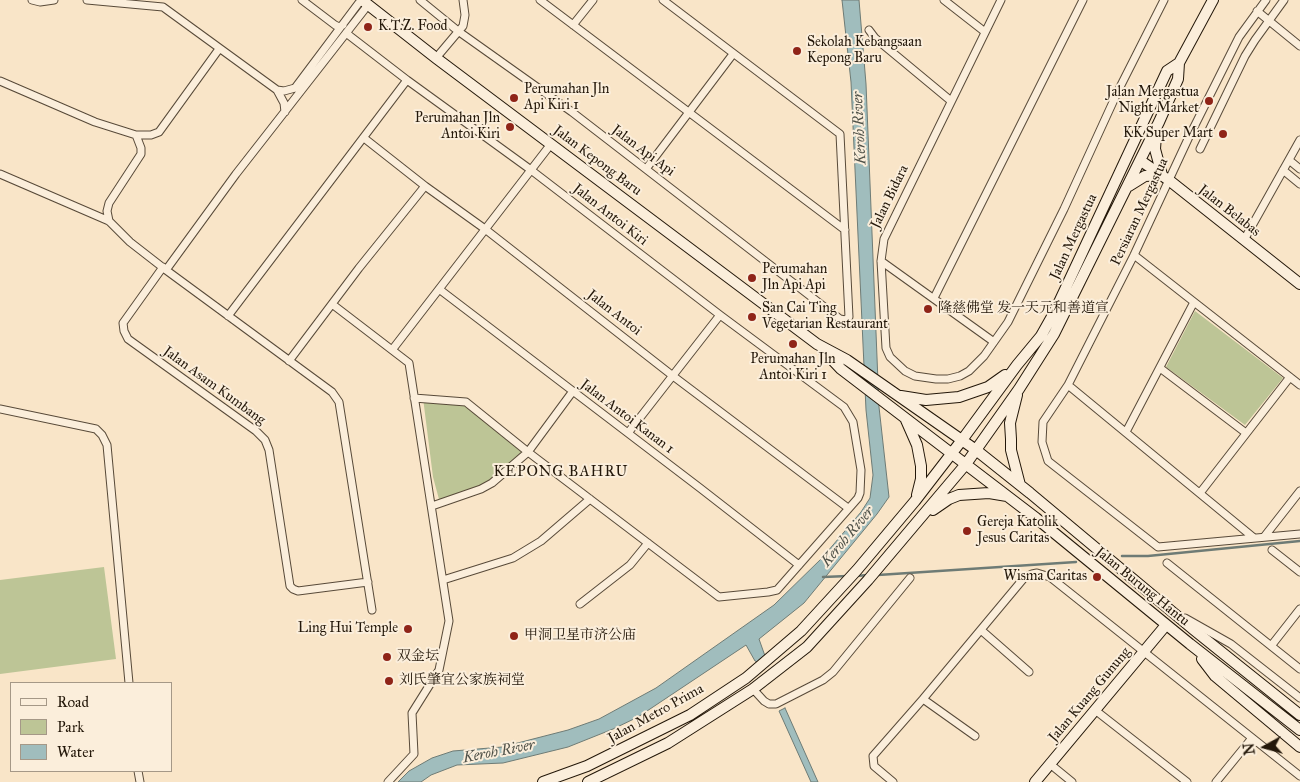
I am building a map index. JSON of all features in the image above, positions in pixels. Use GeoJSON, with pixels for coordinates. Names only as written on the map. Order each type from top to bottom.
{"type":"FeatureCollection","features":[{"type":"Feature","properties":{"kind":"main road","name":"Jalan Mergastua"},"geometry":{"type":"LineString","coordinates":[[966,464],[1054,334],[1159,122],[1178,79],[1180,63],[1213,0]]}},
{"type":"Feature","properties":{"kind":"main road","name":"Jalan Kepong Baru"},"geometry":{"type":"LineString","coordinates":[[364,2],[817,344],[841,368],[966,464]]}},
{"type":"Feature","properties":{"kind":"main road","name":"Jalan Mergastua"},"geometry":{"type":"LineString","coordinates":[[952,454],[1017,365],[1041,336],[1054,313],[1167,71],[1180,63]]}},
{"type":"Feature","properties":{"kind":"main road"},"geometry":{"type":"LineString","coordinates":[[1128,186],[1145,176],[1166,178],[1155,149],[1159,122]]}},
{"type":"Feature","properties":{"kind":"main road"},"geometry":{"type":"LineString","coordinates":[[1121,169],[1140,161],[1139,148],[1142,127]]}},
{"type":"Feature","properties":{"kind":"main road","name":"Jalan Belabas"},"geometry":{"type":"LineString","coordinates":[[1140,161],[1166,178],[1300,284]]}},
{"type":"Feature","properties":{"kind":"main road","name":"Jalan Kepong Baru"},"geometry":{"type":"LineString","coordinates":[[817,344],[848,360],[976,450]]}},
{"type":"Feature","properties":{"kind":"main road"},"geometry":{"type":"LineString","coordinates":[[896,394],[926,400],[959,397],[988,387],[1017,365]]}},
{"type":"Feature","properties":{"kind":"main road"},"geometry":{"type":"LineString","coordinates":[[1018,389],[1010,423],[1010,439],[1020,485]]}},
{"type":"Feature","properties":{"kind":"main road"},"geometry":{"type":"LineString","coordinates":[[906,418],[921,466],[921,479],[915,501]]}},
{"type":"Feature","properties":{"kind":"main road","name":"Jalan Burung Hantu"},"geometry":{"type":"LineString","coordinates":[[976,450],[1298,713]]}},
{"type":"Feature","properties":{"kind":"main road","name":"Jalan Metro Prima"},"geometry":{"type":"LineString","coordinates":[[544,782],[588,766],[690,715],[738,683],[801,632],[857,570],[952,454]]}},
{"type":"Feature","properties":{"kind":"main road","name":"Jalan Burung Hantu"},"geometry":{"type":"LineString","coordinates":[[966,464],[1300,730]]}},
{"type":"Feature","properties":{"kind":"main road","name":"Jalan Metro Prima"},"geometry":{"type":"LineString","coordinates":[[595,781],[668,743],[753,689],[807,647],[868,580],[966,464]]}},
{"type":"Feature","properties":{"kind":"main road"},"geometry":{"type":"LineString","coordinates":[[922,517],[959,496],[989,493],[1008,496]]}},
{"type":"Feature","properties":{"kind":"main road","name":"Jalan Kuang Gunung"},"geometry":{"type":"LineString","coordinates":[[1035,782],[1166,625]]}},
{"type":"Feature","properties":{"kind":"main road"},"geometry":{"type":"LineString","coordinates":[[1190,644],[1216,676],[1300,747]]}},
{"type":"Feature","properties":{"kind":"street"},"geometry":{"type":"LineString","coordinates":[[32,0],[40,2],[54,0]]}},
{"type":"Feature","properties":{"kind":"street"},"geometry":{"type":"LineString","coordinates":[[88,0],[163,7],[281,92],[289,90],[298,84],[343,25],[364,2]]}},
{"type":"Feature","properties":{"kind":"street"},"geometry":{"type":"LineString","coordinates":[[302,0],[337,27],[343,25]]}},
{"type":"Feature","properties":{"kind":"street","name":"Jalan Api Api"},"geometry":{"type":"LineString","coordinates":[[420,0],[458,31],[572,112],[840,320],[845,320],[849,317],[846,230]]}},
{"type":"Feature","properties":{"kind":"street"},"geometry":{"type":"LineString","coordinates":[[436,58],[463,26],[465,14],[463,0]]}},
{"type":"Feature","properties":{"kind":"street"},"geometry":{"type":"LineString","coordinates":[[540,0],[846,230]]}},
{"type":"Feature","properties":{"kind":"street"},"geometry":{"type":"LineString","coordinates":[[573,25],[593,0]]}},
{"type":"Feature","properties":{"kind":"street"},"geometry":{"type":"LineString","coordinates":[[663,0],[837,131],[841,137],[846,230]]}},
{"type":"Feature","properties":{"kind":"street"},"geometry":{"type":"LineString","coordinates":[[944,0],[985,32]]}},
{"type":"Feature","properties":{"kind":"street","name":"Jalan Bidara"},"geometry":{"type":"LineString","coordinates":[[1001,0],[884,239],[881,261],[886,348],[890,357],[905,371],[915,376],[936,379],[960,376],[969,371],[984,356],[1008,322],[1118,91],[1164,0]]}},
{"type":"Feature","properties":{"kind":"street"},"geometry":{"type":"LineString","coordinates":[[934,298],[1083,0]]}},
{"type":"Feature","properties":{"kind":"street","name":"Persiaran Mergastua"},"geometry":{"type":"LineString","coordinates":[[1266,0],[1239,37],[1166,178],[1134,255],[1068,385],[1042,422],[1042,442],[1048,461],[1158,547],[1300,534]]}},
{"type":"Feature","properties":{"kind":"street"},"geometry":{"type":"LineString","coordinates":[[1200,148],[1245,56],[1268,20],[1284,0]]}},
{"type":"Feature","properties":{"kind":"street"},"geometry":{"type":"LineString","coordinates":[[164,269],[346,33],[364,2]]}},
{"type":"Feature","properties":{"kind":"street"},"geometry":{"type":"LineString","coordinates":[[1257,11],[1300,46]]}},
{"type":"Feature","properties":{"kind":"street"},"geometry":{"type":"LineString","coordinates":[[869,30],[875,38],[951,101]]}},
{"type":"Feature","properties":{"kind":"street","name":"Jalan Antoi Kiri"},"geometry":{"type":"LineString","coordinates":[[346,33],[531,170],[720,315],[844,407],[853,422],[861,470],[860,493],[848,508]]}},
{"type":"Feature","properties":{"kind":"street"},"geometry":{"type":"LineString","coordinates":[[0,82],[95,122],[136,135],[151,135],[159,132],[219,49]]}},
{"type":"Feature","properties":{"kind":"street"},"geometry":{"type":"LineString","coordinates":[[646,170],[733,54]]}},
{"type":"Feature","properties":{"kind":"street"},"geometry":{"type":"LineString","coordinates":[[228,316],[407,80]]}},
{"type":"Feature","properties":{"kind":"street"},"geometry":{"type":"LineString","coordinates":[[277,90],[284,103],[285,112]]}},
{"type":"Feature","properties":{"kind":"street"},"geometry":{"type":"LineString","coordinates":[[109,221],[107,211],[109,202],[141,154],[141,148],[136,135]]}},
{"type":"Feature","properties":{"kind":"street","name":"Jalan Antoi"},"geometry":{"type":"LineString","coordinates":[[364,138],[848,508]]}},
{"type":"Feature","properties":{"kind":"street"},"geometry":{"type":"LineString","coordinates":[[1244,240],[1300,140]]}},
{"type":"Feature","properties":{"kind":"street"},"geometry":{"type":"LineString","coordinates":[[392,350],[551,144]]}},
{"type":"Feature","properties":{"kind":"street"},"geometry":{"type":"LineString","coordinates":[[1289,160],[1300,168]]}},
{"type":"Feature","properties":{"kind":"street"},"geometry":{"type":"LineString","coordinates":[[1283,170],[1300,184]]}},
{"type":"Feature","properties":{"kind":"street"},"geometry":{"type":"LineString","coordinates":[[0,174],[109,221],[130,242],[164,269],[332,392],[340,402],[372,610]]}},
{"type":"Feature","properties":{"kind":"street"},"geometry":{"type":"LineString","coordinates":[[289,361],[425,186]]}},
{"type":"Feature","properties":{"kind":"street"},"geometry":{"type":"LineString","coordinates":[[1134,255],[1300,385]]}},
{"type":"Feature","properties":{"kind":"street"},"geometry":{"type":"LineString","coordinates":[[881,261],[994,342]]}},
{"type":"Feature","properties":{"kind":"street","name":"Jalan Asam Kumbang"},"geometry":{"type":"LineString","coordinates":[[164,269],[123,323],[124,332],[128,339],[256,431],[265,440],[290,586],[298,591],[368,582]]}},
{"type":"Feature","properties":{"kind":"street","name":"Jalan Antoi Kanan 1"},"geometry":{"type":"LineString","coordinates":[[439,289],[799,566]]}},
{"type":"Feature","properties":{"kind":"street"},"geometry":{"type":"LineString","coordinates":[[1126,432],[1194,302]]}},
{"type":"Feature","properties":{"kind":"street"},"geometry":{"type":"LineString","coordinates":[[332,304],[409,363],[450,621],[438,670],[412,713],[414,754],[388,782]]}},
{"type":"Feature","properties":{"kind":"street"},"geometry":{"type":"LineString","coordinates":[[628,433],[720,315]]}},
{"type":"Feature","properties":{"kind":"street"},"geometry":{"type":"LineString","coordinates":[[1160,368],[1246,433]]}},
{"type":"Feature","properties":{"kind":"street"},"geometry":{"type":"LineString","coordinates":[[1200,493],[1290,377]]}},
{"type":"Feature","properties":{"kind":"street"},"geometry":{"type":"LineString","coordinates":[[1068,385],[1254,538]]}},
{"type":"Feature","properties":{"kind":"street"},"geometry":{"type":"LineString","coordinates":[[432,506],[481,489],[492,483],[528,452],[573,391]]}},
{"type":"Feature","properties":{"kind":"street"},"geometry":{"type":"LineString","coordinates":[[414,398],[466,402],[528,452],[719,597],[777,590],[848,508]]}},
{"type":"Feature","properties":{"kind":"street"},"geometry":{"type":"LineString","coordinates":[[0,409],[96,429],[102,435],[107,445],[129,682]]}},
{"type":"Feature","properties":{"kind":"street"},"geometry":{"type":"LineString","coordinates":[[1264,537],[1300,491]]}},
{"type":"Feature","properties":{"kind":"street"},"geometry":{"type":"LineString","coordinates":[[443,580],[513,558],[541,541],[590,499]]}},
{"type":"Feature","properties":{"kind":"street"},"geometry":{"type":"LineString","coordinates":[[580,604],[630,565],[648,543]]}},
{"type":"Feature","properties":{"kind":"street"},"geometry":{"type":"LineString","coordinates":[[1272,550],[1300,572]]}},
{"type":"Feature","properties":{"kind":"street"},"geometry":{"type":"LineString","coordinates":[[1167,563],[1300,669]]}},
{"type":"Feature","properties":{"kind":"street"},"geometry":{"type":"LineString","coordinates":[[893,782],[874,766],[872,756],[923,699],[1024,578],[1032,574],[1044,574],[1100,616],[1300,776]]}},
{"type":"Feature","properties":{"kind":"street"},"geometry":{"type":"LineString","coordinates":[[753,689],[764,701],[769,704],[776,704],[823,680],[833,672],[910,578]]}},
{"type":"Feature","properties":{"kind":"street"},"geometry":{"type":"LineString","coordinates":[[1169,609],[1231,644],[1300,698]]}},
{"type":"Feature","properties":{"kind":"street"},"geometry":{"type":"LineString","coordinates":[[1271,646],[1300,609]]}},
{"type":"Feature","properties":{"kind":"street"},"geometry":{"type":"LineString","coordinates":[[981,630],[1029,672]]}},
{"type":"Feature","properties":{"kind":"street"},"geometry":{"type":"LineString","coordinates":[[923,699],[974,736]]}},
{"type":"Feature","properties":{"kind":"street"},"geometry":{"type":"LineString","coordinates":[[1095,710],[1187,782]]}},
{"type":"Feature","properties":{"kind":"street"},"geometry":{"type":"LineString","coordinates":[[1216,782],[1252,738]]}},
{"type":"Feature","properties":{"kind":"street"},"geometry":{"type":"LineString","coordinates":[[1050,764],[1072,782]]}},
{"type":"Feature","properties":{"kind":"green space"},"geometry":{"type":"Polygon","coordinates":[[[1195,311],[1283,378],[1245,425],[1166,367],[1195,311]]]}},
{"type":"Feature","properties":{"kind":"green space"},"geometry":{"type":"Polygon","coordinates":[[[423,398],[466,402],[528,452],[492,483],[440,503],[433,477],[423,398]]]}},
{"type":"Feature","properties":{"kind":"green space"},"geometry":{"type":"Polygon","coordinates":[[[104,567],[116,659],[0,674],[0,580],[104,567]]]}},
{"type":"Feature","properties":{"kind":"water","name":"Keroh River"},"geometry":{"type":"Polygon","coordinates":[[[842,0],[859,0],[866,84],[879,407],[889,497],[804,603],[759,639],[765,656],[758,662],[755,661],[746,645],[638,717],[568,747],[503,763],[457,765],[431,775],[421,782],[398,782],[409,771],[432,758],[453,751],[502,747],[568,730],[599,719],[656,688],[774,605],[822,558],[861,512],[870,498],[873,475],[866,410],[851,82],[842,0]]]}},
{"type":"Feature","properties":{"kind":"water"},"geometry":{"type":"Polygon","coordinates":[[[785,708],[818,782],[811,782],[779,711],[785,708]]]}},
{"type":"Feature","properties":{"kind":"waterway"},"geometry":{"type":"LineString","coordinates":[[1122,556],[1148,556],[1300,541]]}},
{"type":"Feature","properties":{"kind":"waterway"},"geometry":{"type":"LineString","coordinates":[[878,575],[1076,562]]}},
{"type":"Feature","properties":{"kind":"waterway"},"geometry":{"type":"LineString","coordinates":[[856,576],[868,575]]}},
{"type":"Feature","properties":{"kind":"waterway","name":"Keroh River"},"geometry":{"type":"LineString","coordinates":[[823,577],[848,576]]}},
{"type":"Feature","properties":{"kind":"place","name":"K.T.Z. Food"},"geometry":{"type":"Point","coordinates":[368,27]}},
{"type":"Feature","properties":{"kind":"place","name":"Sekolah Kebangsaan Kepong Baru"},"geometry":{"type":"Point","coordinates":[797,51]}},
{"type":"Feature","properties":{"kind":"place","name":"Perumahan Jln Api Kiri 1"},"geometry":{"type":"Point","coordinates":[514,98]}},
{"type":"Feature","properties":{"kind":"place","name":"Jalan Mergastua Night Market"},"geometry":{"type":"Point","coordinates":[1209,101]}},
{"type":"Feature","properties":{"kind":"place","name":"Perumahan Jln Antoi Kiri"},"geometry":{"type":"Point","coordinates":[510,127]}},
{"type":"Feature","properties":{"kind":"place","name":"KK Super Mart"},"geometry":{"type":"Point","coordinates":[1223,134]}},
{"type":"Feature","properties":{"kind":"place","name":"Perumahan Jln Api Api"},"geometry":{"type":"Point","coordinates":[752,278]}},
{"type":"Feature","properties":{"kind":"place","name":"隆慈佛堂 发一天元和善道宣"},"geometry":{"type":"Point","coordinates":[928,309]}},
{"type":"Feature","properties":{"kind":"place","name":"San Cai Ting Vegetarian Restaurant"},"geometry":{"type":"Point","coordinates":[752,317]}},
{"type":"Feature","properties":{"kind":"place","name":"Perumahan Jln Antoi Kiri 1"},"geometry":{"type":"Point","coordinates":[793,344]}},
{"type":"Feature","properties":{"kind":"place","name":"Gereja Katolik Jesus Caritas"},"geometry":{"type":"Point","coordinates":[967,531]}},
{"type":"Feature","properties":{"kind":"place","name":"Wisma Caritas"},"geometry":{"type":"Point","coordinates":[1097,577]}},
{"type":"Feature","properties":{"kind":"place","name":"Ling Hui Temple"},"geometry":{"type":"Point","coordinates":[408,629]}},
{"type":"Feature","properties":{"kind":"place","name":"甲洞卫星市济公庙"},"geometry":{"type":"Point","coordinates":[514,636]}},
{"type":"Feature","properties":{"kind":"place","name":"双金坛"},"geometry":{"type":"Point","coordinates":[387,657]}},
{"type":"Feature","properties":{"kind":"place","name":"刘氏肇宜公家族祠堂"},"geometry":{"type":"Point","coordinates":[389,681]}},
{"type":"Feature","properties":{"kind":"district","name":"KEPONG BAHRU"},"geometry":{"type":"Point","coordinates":[561,472]}}]}
